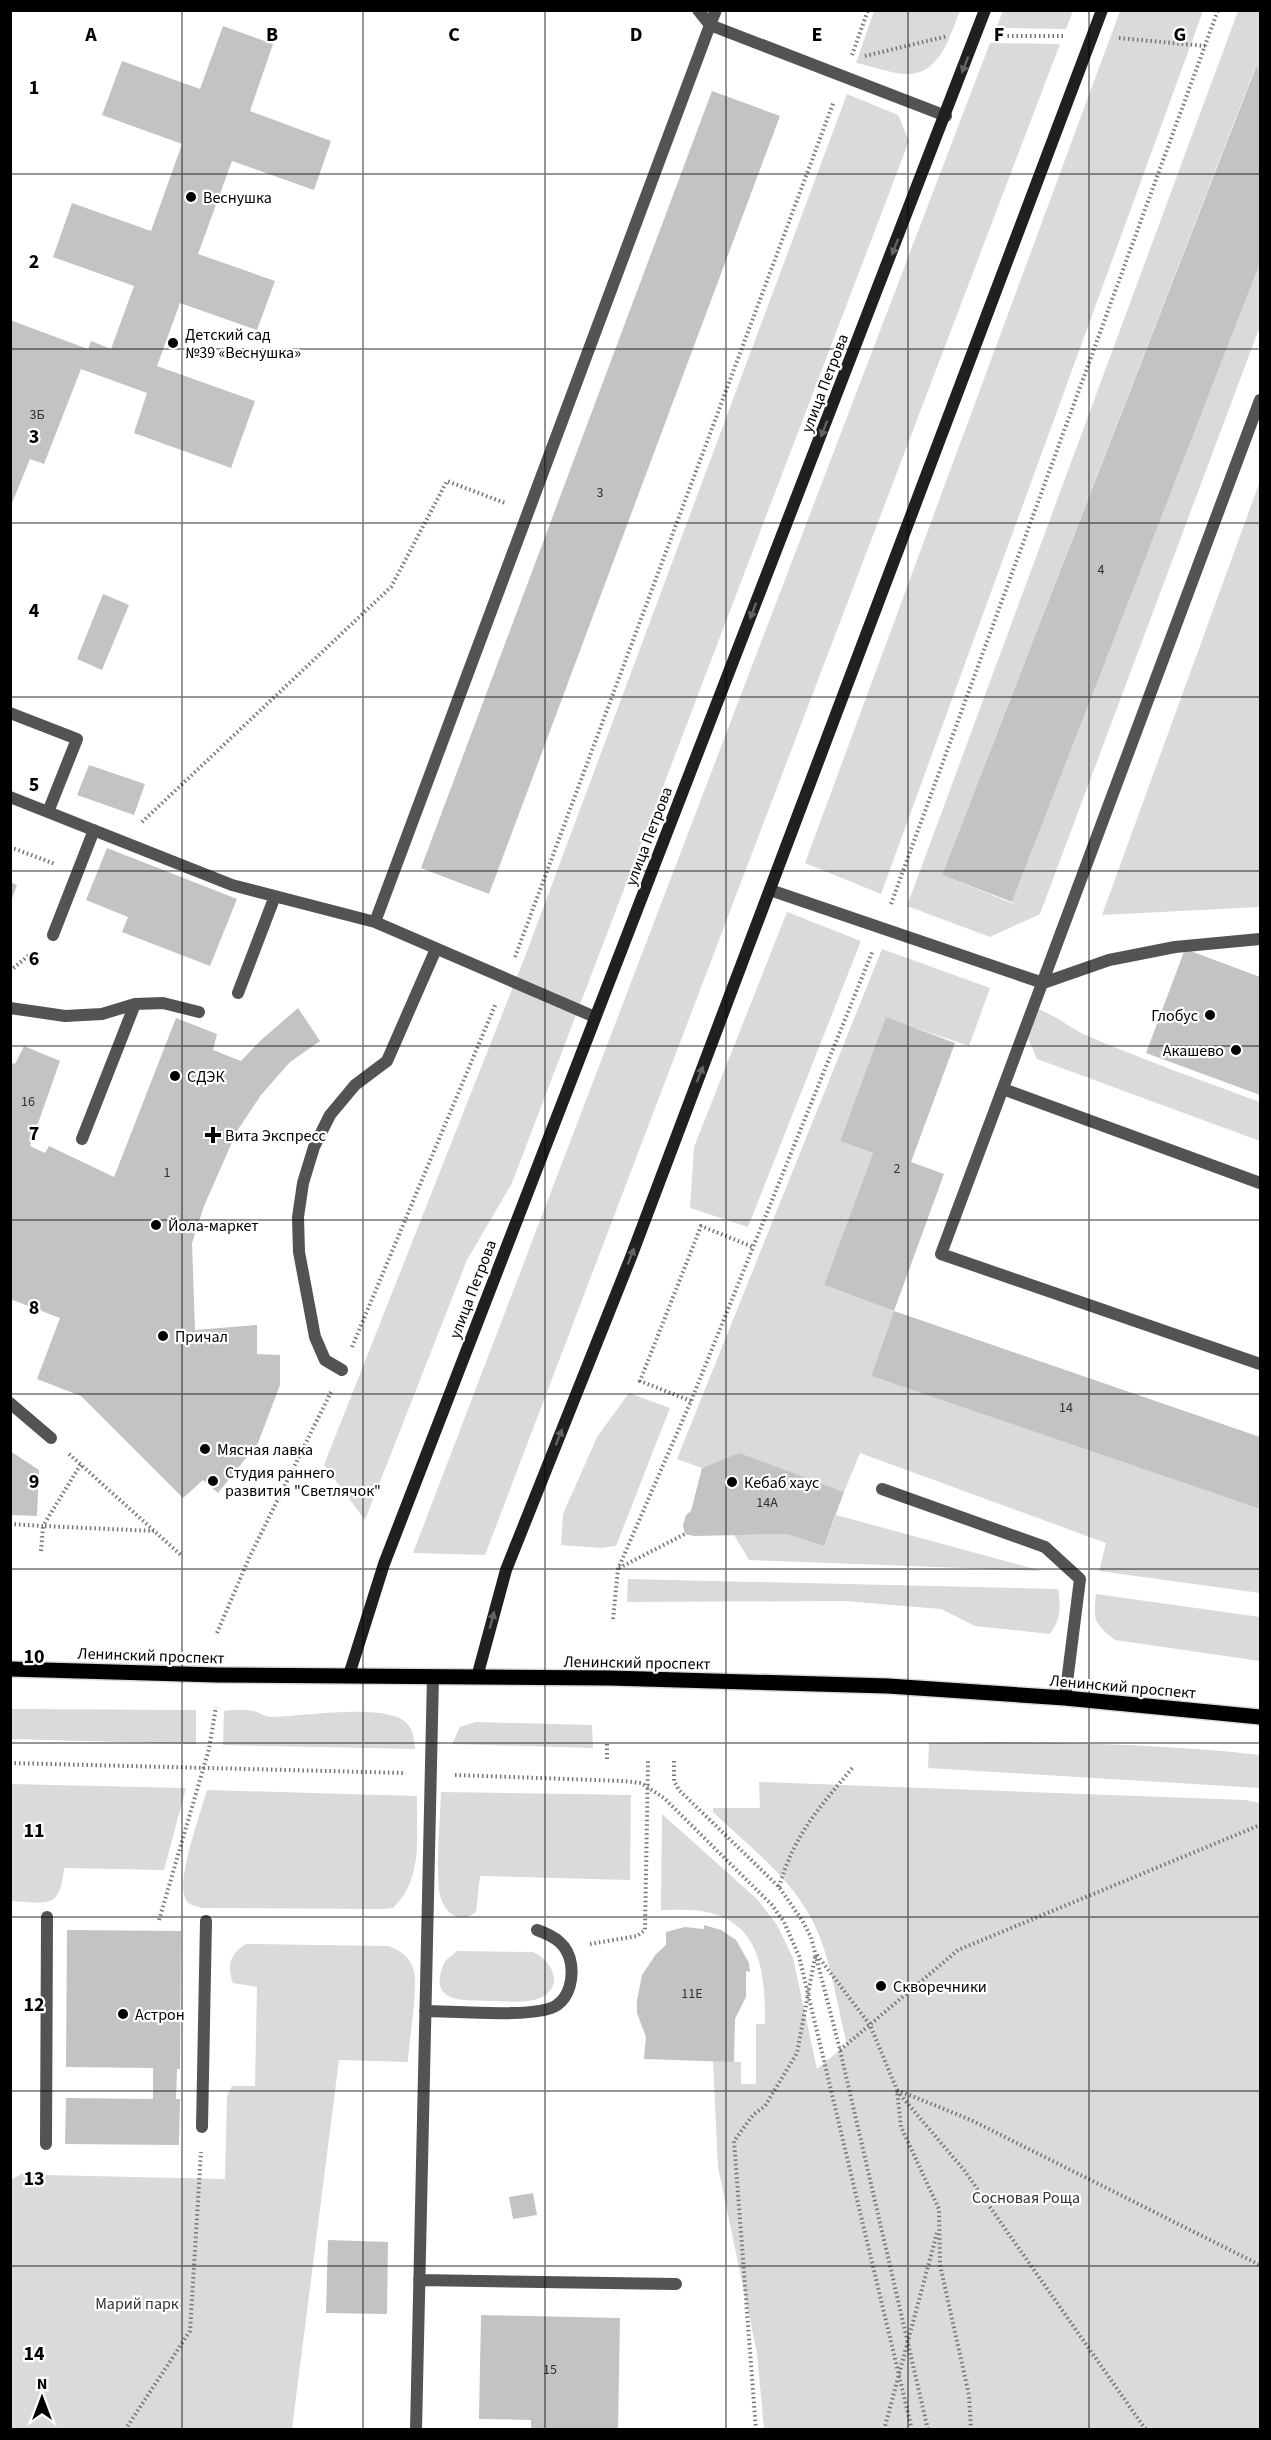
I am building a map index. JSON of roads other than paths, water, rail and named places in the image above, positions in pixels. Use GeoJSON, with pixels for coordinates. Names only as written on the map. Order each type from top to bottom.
{"type":"FeatureCollection","features":[{"type":"Feature","properties":{"kind":"main road","name":"улица Петрова"},"geometry":{"type":"LineString","coordinates":[[349,1675],[384,1564],[985,10]]}},
{"type":"Feature","properties":{"kind":"main road"},"geometry":{"type":"LineString","coordinates":[[477,1677],[506,1570],[631,1257],[1102,10]]}},
{"type":"Feature","properties":{"kind":"main road","name":"Ленинский проспект"},"geometry":{"type":"LineString","coordinates":[[10,1669],[217,1675],[433,1676],[888,1686],[1065,1698],[1260,1717]]}},
{"type":"Feature","properties":{"kind":"lane"},"geometry":{"type":"LineString","coordinates":[[698,10],[710,25],[945,116]]}},
{"type":"Feature","properties":{"kind":"lane"},"geometry":{"type":"LineString","coordinates":[[375,922],[716,10]]}},
{"type":"Feature","properties":{"kind":"lane"},"geometry":{"type":"LineString","coordinates":[[1260,400],[941,1254],[1260,1364]]}},
{"type":"Feature","properties":{"kind":"lane"},"geometry":{"type":"LineString","coordinates":[[10,713],[77,739],[48,812]]}},
{"type":"Feature","properties":{"kind":"lane"},"geometry":{"type":"LineString","coordinates":[[10,797],[232,885],[375,922],[595,1017]]}},
{"type":"Feature","properties":{"kind":"lane"},"geometry":{"type":"LineString","coordinates":[[53,935],[94,830]]}},
{"type":"Feature","properties":{"kind":"lane"},"geometry":{"type":"LineString","coordinates":[[770,890],[1043,983],[1109,960],[1153,951],[1260,939]]}},
{"type":"Feature","properties":{"kind":"lane"},"geometry":{"type":"LineString","coordinates":[[238,993],[275,896]]}},
{"type":"Feature","properties":{"kind":"lane"},"geometry":{"type":"LineString","coordinates":[[342,1370],[326,1360],[315,1337],[299,1252],[298,1216],[303,1183],[314,1147],[330,1115],[355,1084],[387,1061],[436,949]]}},
{"type":"Feature","properties":{"kind":"lane"},"geometry":{"type":"LineString","coordinates":[[10,1008],[65,1016],[102,1014],[135,1004],[163,1003],[199,1012]]}},
{"type":"Feature","properties":{"kind":"lane"},"geometry":{"type":"LineString","coordinates":[[82,1139],[135,1004]]}},
{"type":"Feature","properties":{"kind":"lane"},"geometry":{"type":"LineString","coordinates":[[1003,1089],[1260,1183]]}},
{"type":"Feature","properties":{"kind":"lane"},"geometry":{"type":"LineString","coordinates":[[10,1403],[51,1438]]}},
{"type":"Feature","properties":{"kind":"lane"},"geometry":{"type":"LineString","coordinates":[[882,1489],[1045,1547],[1080,1579],[1065,1698]]}},
{"type":"Feature","properties":{"kind":"lane"},"geometry":{"type":"LineString","coordinates":[[416,2430],[433,1676]]}},
{"type":"Feature","properties":{"kind":"lane"},"geometry":{"type":"LineString","coordinates":[[46,2144],[47,1917]]}},
{"type":"Feature","properties":{"kind":"lane"},"geometry":{"type":"LineString","coordinates":[[202,2127],[206,1921]]}},
{"type":"Feature","properties":{"kind":"lane"},"geometry":{"type":"LineString","coordinates":[[425,2011],[530,2013],[548,2010],[559,2005],[570,1985],[572,1972],[570,1959],[565,1949],[552,1935],[537,1930]]}},
{"type":"Feature","properties":{"kind":"lane"},"geometry":{"type":"LineString","coordinates":[[419,2280],[676,2284]]}},
{"type":"Feature","properties":{"kind":"place","name":"Веснушка"},"geometry":{"type":"Point","coordinates":[191,197]}},
{"type":"Feature","properties":{"kind":"place","name":"Детский сад №39 «Веснушка»"},"geometry":{"type":"Point","coordinates":[173,343]}},
{"type":"Feature","properties":{"kind":"place","name":"Глобус"},"geometry":{"type":"Point","coordinates":[1210,1015]}},
{"type":"Feature","properties":{"kind":"place","name":"Акашево"},"geometry":{"type":"Point","coordinates":[1236,1050]}},
{"type":"Feature","properties":{"kind":"place","name":"СДЭК"},"geometry":{"type":"Point","coordinates":[175,1076]}},
{"type":"Feature","properties":{"kind":"place","name":"Вита Экспресс"},"geometry":{"type":"Point","coordinates":[213,1135]}},
{"type":"Feature","properties":{"kind":"place","name":"Йола-маркет"},"geometry":{"type":"Point","coordinates":[156,1225]}},
{"type":"Feature","properties":{"kind":"place","name":"Причал"},"geometry":{"type":"Point","coordinates":[163,1336]}},
{"type":"Feature","properties":{"kind":"place","name":"Мясная лавка"},"geometry":{"type":"Point","coordinates":[205,1449]}},
{"type":"Feature","properties":{"kind":"place","name":"Студия раннего развития \"Светлячок\""},"geometry":{"type":"Point","coordinates":[213,1481]}},
{"type":"Feature","properties":{"kind":"place","name":"Кебаб хаус"},"geometry":{"type":"Point","coordinates":[732,1482]}},
{"type":"Feature","properties":{"kind":"place","name":"Скворечники"},"geometry":{"type":"Point","coordinates":[881,1986]}},
{"type":"Feature","properties":{"kind":"place","name":"Астрон"},"geometry":{"type":"Point","coordinates":[123,2014]}},
{"type":"Feature","properties":{"kind":"park label","name":"Сосновая Роща"},"geometry":{"type":"Point","coordinates":[1026,2197]}},
{"type":"Feature","properties":{"kind":"park label","name":"Марий парк"},"geometry":{"type":"Point","coordinates":[137,2303]}}]}
